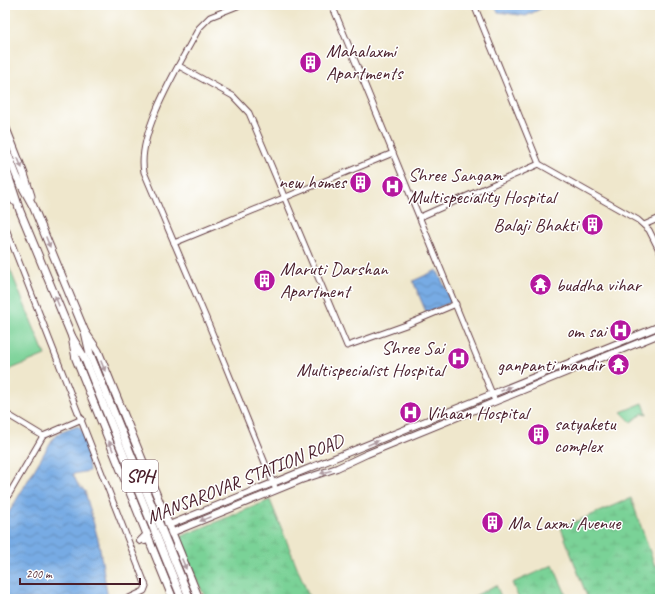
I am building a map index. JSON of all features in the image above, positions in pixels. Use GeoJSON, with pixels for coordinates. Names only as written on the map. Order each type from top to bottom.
{"type":"FeatureCollection","features":[{"type":"Feature","properties":{"kind":"highway"},"geometry":{"type":"LineString","coordinates":[[5,126],[24,174],[34,206]]}},
{"type":"Feature","properties":{"kind":"highway","name":"SPH"},"geometry":{"type":"LineString","coordinates":[[5,147],[14,178],[20,211],[72,337],[87,355],[190,599]]}},
{"type":"Feature","properties":{"kind":"highway","name":"SPH"},"geometry":{"type":"LineString","coordinates":[[5,166],[34,206],[85,332],[87,355],[182,599]]}},
{"type":"Feature","properties":{"kind":"highway"},"geometry":{"type":"LineString","coordinates":[[5,186],[20,211]]}},
{"type":"Feature","properties":{"kind":"highway"},"geometry":{"type":"LineString","coordinates":[[85,332],[98,351],[197,596]]}},
{"type":"Feature","properties":{"kind":"highway"},"geometry":{"type":"LineString","coordinates":[[72,337],[76,359],[173,599]]}},
{"type":"Feature","properties":{"kind":"main road","name":"MANSAROVAR STATION ROAD"},"geometry":{"type":"LineString","coordinates":[[140,542],[168,526],[660,326]]}},
{"type":"Feature","properties":{"kind":"main road","name":"MANSAROVAR STATION ROAD"},"geometry":{"type":"LineString","coordinates":[[148,537],[171,533],[276,490],[338,468],[367,454],[660,334]]}},
{"type":"Feature","properties":{"kind":"main road"},"geometry":{"type":"LineString","coordinates":[[583,358],[586,364]]}},
{"type":"Feature","properties":{"kind":"street"},"geometry":{"type":"LineString","coordinates":[[240,5],[205,20],[199,28],[152,122],[142,157],[144,172],[206,318],[276,490]]}},
{"type":"Feature","properties":{"kind":"street"},"geometry":{"type":"LineString","coordinates":[[332,5],[495,401]]}},
{"type":"Feature","properties":{"kind":"street"},"geometry":{"type":"LineString","coordinates":[[474,5],[494,49],[539,164],[638,220],[654,238],[660,252]]}},
{"type":"Feature","properties":{"kind":"street"},"geometry":{"type":"LineString","coordinates":[[179,66],[226,91],[244,106],[253,121],[347,346],[406,325],[456,304]]}},
{"type":"Feature","properties":{"kind":"street"},"geometry":{"type":"LineString","coordinates":[[174,243],[393,153]]}},
{"type":"Feature","properties":{"kind":"street"},"geometry":{"type":"LineString","coordinates":[[420,217],[539,164]]}},
{"type":"Feature","properties":{"kind":"street"},"geometry":{"type":"LineString","coordinates":[[644,225],[660,218]]}},
{"type":"Feature","properties":{"kind":"street"},"geometry":{"type":"LineString","coordinates":[[5,226],[131,545],[146,589],[127,599]]}},
{"type":"Feature","properties":{"kind":"street"},"geometry":{"type":"LineString","coordinates":[[5,413],[43,436]]}},
{"type":"Feature","properties":{"kind":"street"},"geometry":{"type":"LineString","coordinates":[[5,501],[43,436],[82,419]]}},
{"type":"Feature","properties":{"kind":"street"},"geometry":{"type":"LineString","coordinates":[[131,545],[140,542]]}},
{"type":"Feature","properties":{"kind":"green space"},"geometry":{"type":"Polygon","coordinates":[[[5,257],[45,355],[11,369],[5,380],[5,257]]]}},
{"type":"Feature","properties":{"kind":"green space"},"geometry":{"type":"Polygon","coordinates":[[[643,403],[647,414],[643,413],[631,422],[621,412],[643,403]]]}},
{"type":"Feature","properties":{"kind":"green space"},"geometry":{"type":"Polygon","coordinates":[[[631,498],[655,566],[660,564],[660,599],[588,599],[561,528],[631,498]]]}},
{"type":"Feature","properties":{"kind":"green space"},"geometry":{"type":"Polygon","coordinates":[[[270,500],[310,599],[212,599],[204,595],[177,538],[270,500]]]}},
{"type":"Feature","properties":{"kind":"green space"},"geometry":{"type":"Polygon","coordinates":[[[553,565],[568,599],[519,599],[512,583],[553,565]]]}},
{"type":"Feature","properties":{"kind":"green space"},"geometry":{"type":"Polygon","coordinates":[[[496,585],[502,599],[469,599],[496,585]]]}},
{"type":"Feature","properties":{"kind":"water"},"geometry":{"type":"Polygon","coordinates":[[[494,5],[546,6],[526,16],[498,12],[494,5]]]}},
{"type":"Feature","properties":{"kind":"water"},"geometry":{"type":"Polygon","coordinates":[[[437,270],[452,302],[426,312],[413,281],[437,270]]]}},
{"type":"Feature","properties":{"kind":"water"},"geometry":{"type":"Polygon","coordinates":[[[78,426],[87,437],[89,471],[73,474],[78,485],[85,491],[99,543],[108,599],[5,599],[5,519],[52,440],[57,434],[78,426]]]}},
{"type":"Feature","properties":{"kind":"place","name":"Mahalaxmi Apartments"},"geometry":{"type":"Point","coordinates":[311,62]}},
{"type":"Feature","properties":{"kind":"place","name":"new homes"},"geometry":{"type":"Point","coordinates":[361,182]}},
{"type":"Feature","properties":{"kind":"place","name":"Shree Sangam Multispeciality Hospital"},"geometry":{"type":"Point","coordinates":[392,186]}},
{"type":"Feature","properties":{"kind":"place","name":"Balaji Bhakti"},"geometry":{"type":"Point","coordinates":[593,225]}},
{"type":"Feature","properties":{"kind":"place","name":"Maruti Darshan Apartment"},"geometry":{"type":"Point","coordinates":[265,280]}},
{"type":"Feature","properties":{"kind":"place","name":"buddha vihar"},"geometry":{"type":"Point","coordinates":[540,285]}},
{"type":"Feature","properties":{"kind":"place","name":"om sai"},"geometry":{"type":"Point","coordinates":[621,331]}},
{"type":"Feature","properties":{"kind":"place","name":"Shree Sai Multispecialist Hospital"},"geometry":{"type":"Point","coordinates":[459,359]}},
{"type":"Feature","properties":{"kind":"place","name":"ganpanti mandir"},"geometry":{"type":"Point","coordinates":[619,365]}},
{"type":"Feature","properties":{"kind":"place","name":"Vihaan Hospital"},"geometry":{"type":"Point","coordinates":[411,413]}},
{"type":"Feature","properties":{"kind":"place","name":"satyaketu complex"},"geometry":{"type":"Point","coordinates":[539,435]}},
{"type":"Feature","properties":{"kind":"place","name":"Ma Laxmi Avenue"},"geometry":{"type":"Point","coordinates":[493,523]}}]}
